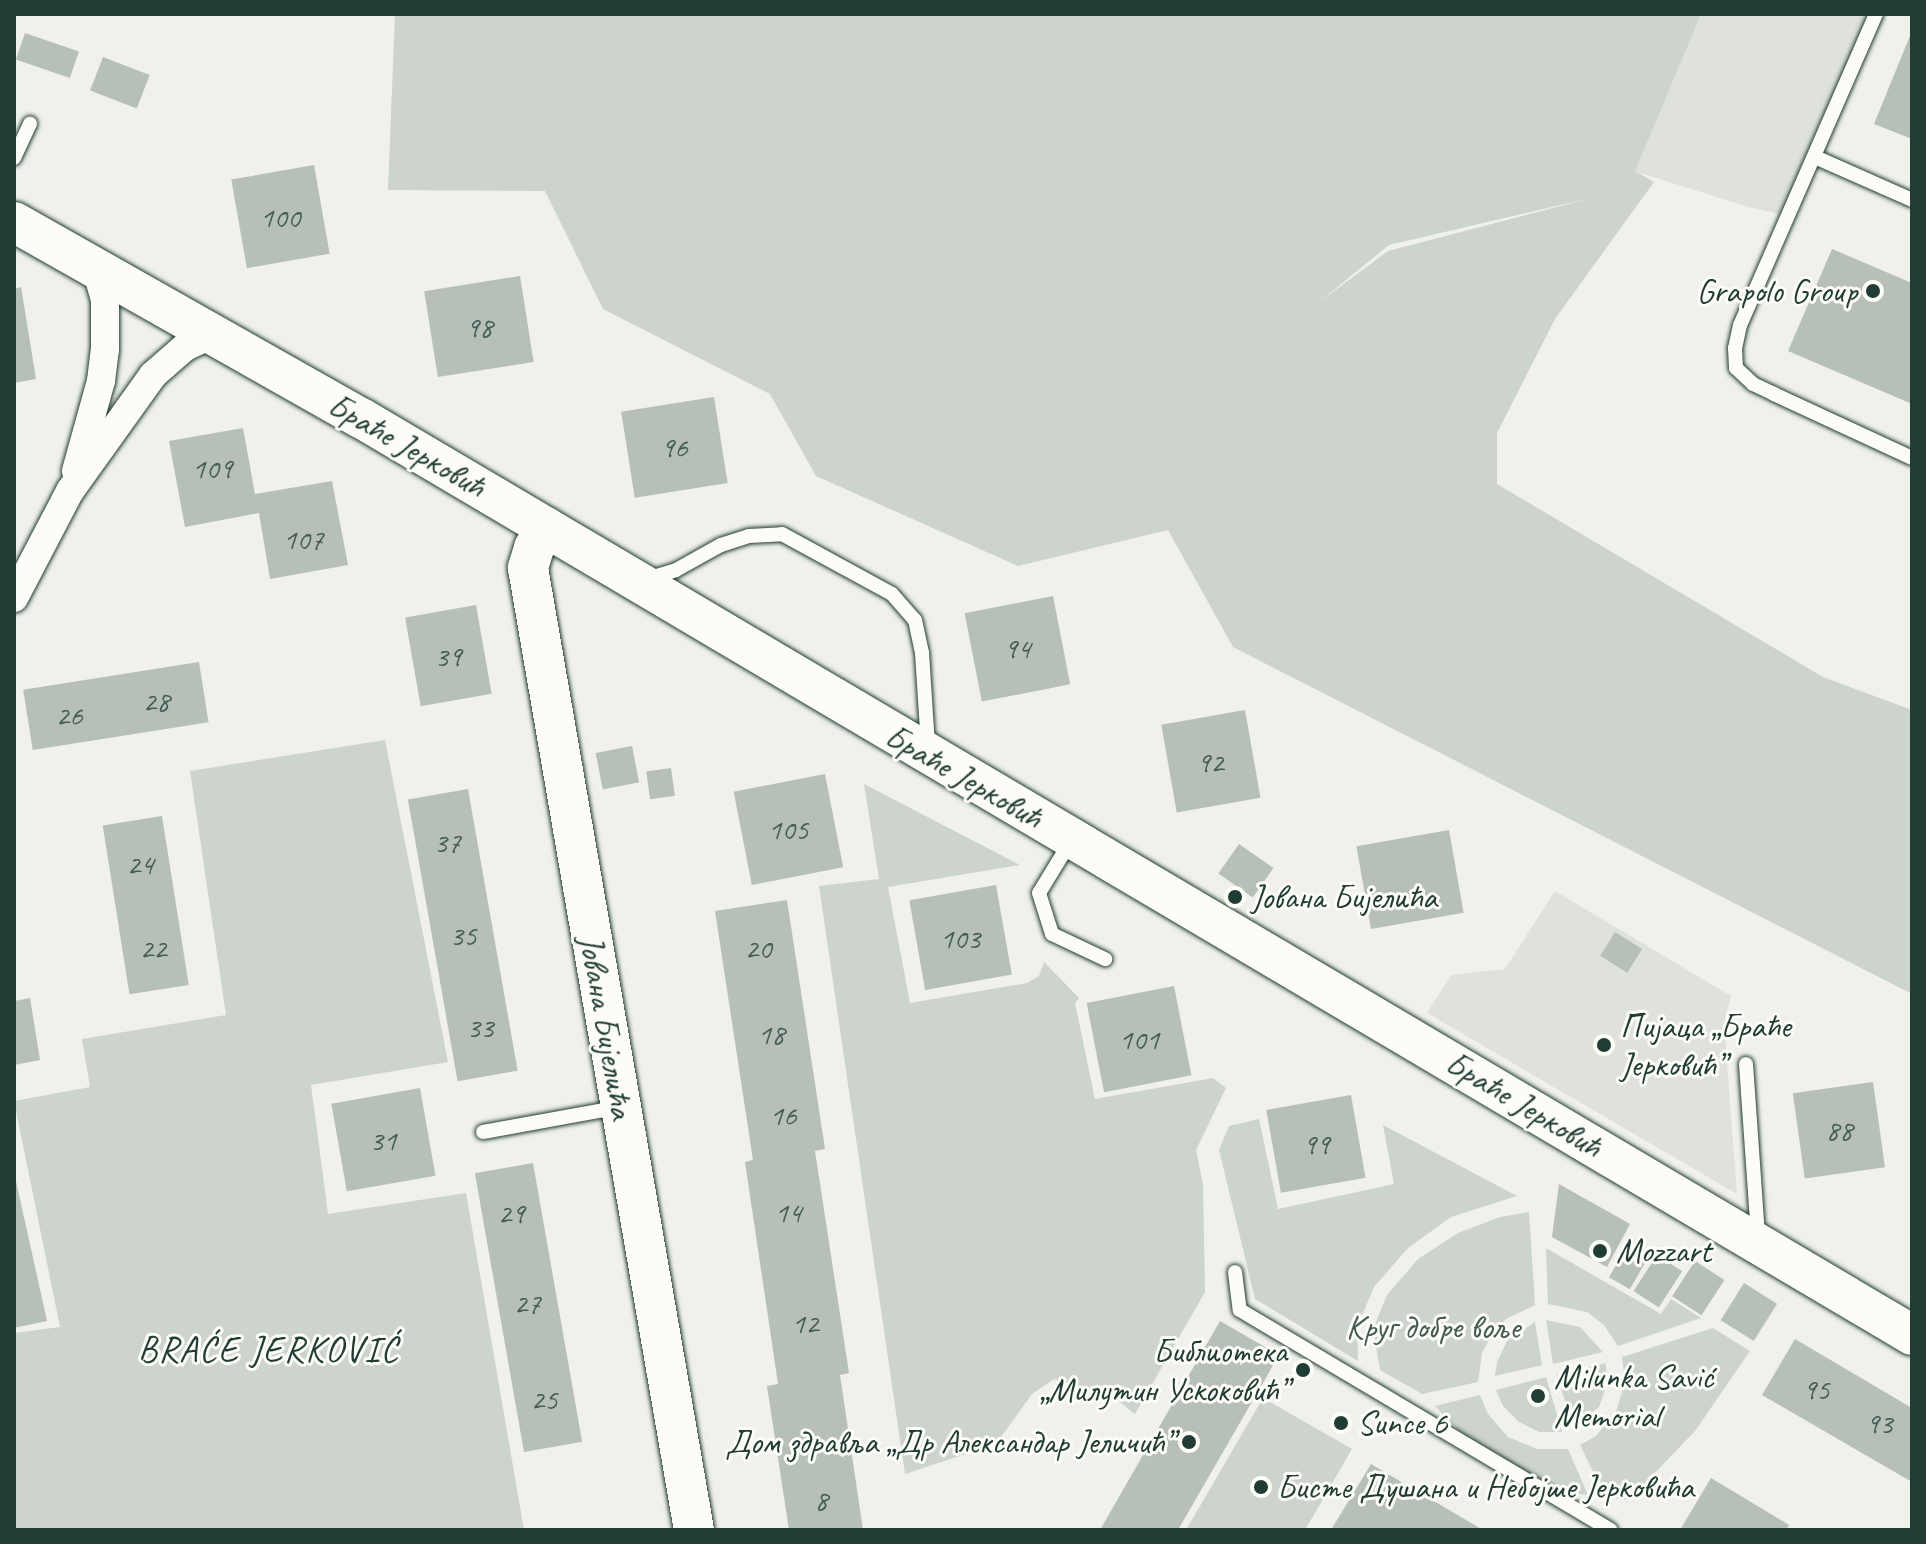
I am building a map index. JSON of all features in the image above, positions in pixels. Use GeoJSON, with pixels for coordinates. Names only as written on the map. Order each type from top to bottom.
{"type":"FeatureCollection","features":[{"type":"Feature","properties":{"kind":"street","name":"Браће Јерковић"},"geometry":{"type":"LineString","coordinates":[[14,222],[215,333],[639,581],[927,755],[1912,1335]]}},
{"type":"Feature","properties":{"kind":"street"},"geometry":{"type":"LineString","coordinates":[[70,491],[101,381],[105,350],[105,300],[96,269]]}},
{"type":"Feature","properties":{"kind":"street"},"geometry":{"type":"LineString","coordinates":[[16,591],[70,491],[153,375],[185,347],[215,333]]}},
{"type":"Feature","properties":{"kind":"street","name":"Јована Бијелића"},"geometry":{"type":"LineString","coordinates":[[546,527],[534,548],[528,568],[694,1530]]}},
{"type":"Feature","properties":{"kind":"lane"},"geometry":{"type":"LineString","coordinates":[[1876,14],[1740,325],[1735,348],[1736,368],[1764,389],[1912,458]]}},
{"type":"Feature","properties":{"kind":"lane"},"geometry":{"type":"LineString","coordinates":[[14,158],[30,124]]}},
{"type":"Feature","properties":{"kind":"lane"},"geometry":{"type":"LineString","coordinates":[[1815,157],[1912,200]]}},
{"type":"Feature","properties":{"kind":"lane"},"geometry":{"type":"LineString","coordinates":[[639,581],[676,570],[735,540],[782,534],[892,594],[915,620],[922,653],[927,755]]}},
{"type":"Feature","properties":{"kind":"lane"},"geometry":{"type":"LineString","coordinates":[[1072,838],[1039,893],[1052,934],[1105,959]]}},
{"type":"Feature","properties":{"kind":"lane"},"geometry":{"type":"LineString","coordinates":[[1746,1064],[1759,1244]]}},
{"type":"Feature","properties":{"kind":"lane"},"geometry":{"type":"LineString","coordinates":[[483,1132],[620,1107]]}},
{"type":"Feature","properties":{"kind":"lane"},"geometry":{"type":"LineString","coordinates":[[1235,1272],[1240,1310],[1611,1530]]}},
{"type":"Feature","properties":{"kind":"shaded area"},"geometry":{"type":"Polygon","coordinates":[[[1113,14],[1870,14],[1788,216],[1745,206],[1212,38],[1113,14]]]}},
{"type":"Feature","properties":{"kind":"shaded area","name":"Пијаца „Браће Јерковић”"},"geometry":{"type":"Polygon","coordinates":[[[1555,891],[1731,996],[1724,1024],[1737,1194],[1427,1013],[1451,975],[1505,969],[1555,891]]]}},
{"type":"Feature","properties":{"kind":"green space"},"geometry":{"type":"Polygon","coordinates":[[[395,14],[1701,14],[1635,171],[1654,182],[1555,319],[1497,433],[1497,484],[1823,677],[1912,710],[1912,994],[1233,647],[1168,530],[1018,566],[816,476],[770,394],[603,309],[545,191],[388,190],[395,14]],[[1591,198],[1389,245],[1319,302],[1388,251],[1591,198]]]}},
{"type":"Feature","properties":{"kind":"green space"},"geometry":{"type":"Polygon","coordinates":[[[385,740],[448,1062],[311,1085],[328,1214],[466,1193],[524,1530],[14,1530],[14,1333],[60,1327],[14,1101],[90,1087],[82,1039],[226,1015],[190,771],[385,740]]]}},
{"type":"Feature","properties":{"kind":"green space"},"geometry":{"type":"Polygon","coordinates":[[[864,784],[1020,865],[888,887],[910,1003],[1027,983],[1039,976],[1044,962],[1079,998],[1075,1003],[1095,1099],[1213,1078],[1226,1088],[1196,1150],[1203,1184],[1205,1292],[1135,1414],[1115,1398],[1054,1379],[1032,1394],[996,1444],[905,1474],[819,886],[879,879],[864,784]]]}},
{"type":"Feature","properties":{"kind":"green space"},"geometry":{"type":"Polygon","coordinates":[[[1259,1119],[1278,1209],[1394,1184],[1383,1125],[1517,1196],[1451,1217],[1408,1248],[1374,1287],[1357,1327],[1358,1361],[1255,1299],[1219,1150],[1229,1126],[1259,1119]]]}},
{"type":"Feature","properties":{"kind":"green space","name":"Круг добре воље"},"geometry":{"type":"Polygon","coordinates":[[[1529,1212],[1535,1305],[1506,1319],[1492,1334],[1482,1353],[1478,1382],[1422,1394],[1380,1370],[1373,1329],[1387,1295],[1418,1259],[1458,1233],[1500,1217],[1529,1212]]]}},
{"type":"Feature","properties":{"kind":"green space","name":"Круг добре воље"},"geometry":{"type":"Polygon","coordinates":[[[1546,1248],[1661,1314],[1671,1299],[1701,1318],[1618,1346],[1604,1325],[1587,1312],[1548,1304],[1546,1248]]]}},
{"type":"Feature","properties":{"kind":"green space","name":"Круг добре воље"},"geometry":{"type":"Polygon","coordinates":[[[1546,1320],[1580,1327],[1603,1352],[1553,1364],[1546,1320]]]}},
{"type":"Feature","properties":{"kind":"green space","name":"Круг добре воље"},"geometry":{"type":"Polygon","coordinates":[[[1535,1322],[1542,1365],[1495,1376],[1497,1362],[1507,1341],[1535,1322]]]}},
{"type":"Feature","properties":{"kind":"green space"},"geometry":{"type":"Polygon","coordinates":[[[1713,1328],[1750,1351],[1695,1431],[1652,1476],[1626,1500],[1605,1496],[1580,1445],[1596,1436],[1616,1412],[1625,1382],[1622,1357],[1713,1328]]]}},
{"type":"Feature","properties":{"kind":"green space","name":"Круг добре воље"},"geometry":{"type":"Polygon","coordinates":[[[1606,1363],[1607,1385],[1599,1407],[1573,1428],[1557,1375],[1606,1363]]]}},
{"type":"Feature","properties":{"kind":"green space","name":"Круг добре воље"},"geometry":{"type":"Polygon","coordinates":[[[1546,1377],[1562,1432],[1539,1432],[1519,1422],[1503,1406],[1496,1390],[1546,1377]]]}},
{"type":"Feature","properties":{"kind":"green space","name":"Круг добре воље"},"geometry":{"type":"Polygon","coordinates":[[[1480,1395],[1488,1414],[1508,1437],[1537,1449],[1568,1449],[1588,1495],[1545,1486],[1464,1436],[1435,1406],[1480,1395]]]}},
{"type":"Feature","properties":{"kind":"green space"},"geometry":{"type":"Polygon","coordinates":[[[1263,1398],[1352,1449],[1305,1530],[1186,1530],[1263,1398]]]}},
{"type":"Feature","properties":{"kind":"building"},"geometry":{"type":"Polygon","coordinates":[[[1912,31],[1912,139],[1874,124],[1912,31]]]}},
{"type":"Feature","properties":{"kind":"building"},"geometry":{"type":"Polygon","coordinates":[[[25,33],[79,52],[70,78],[16,59],[25,33]]]}},
{"type":"Feature","properties":{"kind":"building"},"geometry":{"type":"Polygon","coordinates":[[[103,57],[150,75],[137,109],[90,91],[103,57]]]}},
{"type":"Feature","properties":{"kind":"building"},"geometry":{"type":"Polygon","coordinates":[[[314,165],[330,254],[247,268],[231,180],[314,165]]]}},
{"type":"Feature","properties":{"kind":"building"},"geometry":{"type":"Polygon","coordinates":[[[1832,249],[1912,283],[1912,404],[1788,351],[1832,249]]]}},
{"type":"Feature","properties":{"kind":"building"},"geometry":{"type":"Polygon","coordinates":[[[520,276],[534,362],[438,377],[424,291],[520,276]]]}},
{"type":"Feature","properties":{"kind":"building"},"geometry":{"type":"Polygon","coordinates":[[[21,287],[36,379],[14,383],[14,289],[21,287]]]}},
{"type":"Feature","properties":{"kind":"building"},"geometry":{"type":"Polygon","coordinates":[[[714,397],[728,483],[635,498],[621,412],[714,397]]]}},
{"type":"Feature","properties":{"kind":"building"},"geometry":{"type":"Polygon","coordinates":[[[243,428],[255,494],[332,481],[348,565],[270,579],[259,513],[185,527],[169,441],[243,428]]]}},
{"type":"Feature","properties":{"kind":"building"},"geometry":{"type":"Polygon","coordinates":[[[1053,596],[1070,684],[982,702],[965,613],[1053,596]]]}},
{"type":"Feature","properties":{"kind":"building"},"geometry":{"type":"Polygon","coordinates":[[[476,605],[492,694],[421,706],[405,618],[476,605]]]}},
{"type":"Feature","properties":{"kind":"building"},"geometry":{"type":"Polygon","coordinates":[[[199,662],[209,722],[33,750],[23,690],[199,662]]]}},
{"type":"Feature","properties":{"kind":"building"},"geometry":{"type":"Polygon","coordinates":[[[1245,710],[1260,798],[1177,812],[1161,725],[1245,710]]]}},
{"type":"Feature","properties":{"kind":"building"},"geometry":{"type":"Polygon","coordinates":[[[632,746],[639,782],[603,789],[596,753],[632,746]]]}},
{"type":"Feature","properties":{"kind":"building"},"geometry":{"type":"Polygon","coordinates":[[[671,768],[675,796],[650,799],[646,771],[671,768]]]}},
{"type":"Feature","properties":{"kind":"building"},"geometry":{"type":"Polygon","coordinates":[[[825,774],[843,867],[752,885],[734,792],[825,774]]]}},
{"type":"Feature","properties":{"kind":"building"},"geometry":{"type":"Polygon","coordinates":[[[468,789],[518,1071],[458,1081],[408,800],[468,789]]]}},
{"type":"Feature","properties":{"kind":"building"},"geometry":{"type":"Polygon","coordinates":[[[162,816],[189,985],[129,994],[103,825],[162,816]]]}},
{"type":"Feature","properties":{"kind":"building"},"geometry":{"type":"Polygon","coordinates":[[[1449,830],[1464,913],[1371,929],[1356,846],[1449,830]]]}},
{"type":"Feature","properties":{"kind":"building"},"geometry":{"type":"Polygon","coordinates":[[[1239,844],[1273,868],[1253,898],[1218,873],[1239,844]]]}},
{"type":"Feature","properties":{"kind":"building"},"geometry":{"type":"Polygon","coordinates":[[[996,885],[1012,975],[925,990],[909,900],[996,885]]]}},
{"type":"Feature","properties":{"kind":"building"},"geometry":{"type":"Polygon","coordinates":[[[787,900],[825,1149],[815,1151],[849,1373],[840,1375],[863,1530],[789,1530],[767,1386],[778,1384],[745,1162],[753,1160],[715,911],[787,900]]]}},
{"type":"Feature","properties":{"kind":"building"},"geometry":{"type":"Polygon","coordinates":[[[1615,932],[1642,949],[1627,973],[1600,956],[1615,932]]]}},
{"type":"Feature","properties":{"kind":"building"},"geometry":{"type":"Polygon","coordinates":[[[1174,986],[1191,1075],[1104,1092],[1087,1003],[1174,986]]]}},
{"type":"Feature","properties":{"kind":"building"},"geometry":{"type":"Polygon","coordinates":[[[30,998],[40,1060],[14,1065],[14,1001],[30,998]]]}},
{"type":"Feature","properties":{"kind":"building"},"geometry":{"type":"Polygon","coordinates":[[[1873,1082],[1885,1167],[1805,1178],[1793,1093],[1873,1082]]]}},
{"type":"Feature","properties":{"kind":"building"},"geometry":{"type":"Polygon","coordinates":[[[420,1088],[435,1176],[347,1191],[331,1104],[420,1088]]]}},
{"type":"Feature","properties":{"kind":"building"},"geometry":{"type":"Polygon","coordinates":[[[1351,1095],[1366,1178],[1281,1193],[1266,1110],[1351,1095]]]}},
{"type":"Feature","properties":{"kind":"building"},"geometry":{"type":"Polygon","coordinates":[[[533,1163],[582,1442],[524,1452],[475,1173],[533,1163]]]}},
{"type":"Feature","properties":{"kind":"building"},"geometry":{"type":"Polygon","coordinates":[[[14,1172],[47,1321],[14,1328],[14,1172]]]}},
{"type":"Feature","properties":{"kind":"building"},"geometry":{"type":"Polygon","coordinates":[[[1559,1184],[1630,1224],[1607,1267],[1552,1237],[1559,1184]]]}},
{"type":"Feature","properties":{"kind":"building"},"geometry":{"type":"Polygon","coordinates":[[[1630,1241],[1651,1253],[1630,1289],[1609,1277],[1630,1241]]]}},
{"type":"Feature","properties":{"kind":"building"},"geometry":{"type":"Polygon","coordinates":[[[1657,1255],[1682,1271],[1659,1307],[1634,1291],[1657,1255]]]}},
{"type":"Feature","properties":{"kind":"building"},"geometry":{"type":"Polygon","coordinates":[[[1695,1261],[1724,1280],[1701,1315],[1672,1296],[1695,1261]]]}},
{"type":"Feature","properties":{"kind":"building"},"geometry":{"type":"Polygon","coordinates":[[[1744,1283],[1777,1304],[1754,1341],[1721,1320],[1744,1283]]]}},
{"type":"Feature","properties":{"kind":"building","name":"Дом здравља „Др Александар Јеличић”"},"geometry":{"type":"Polygon","coordinates":[[[1220,1321],[1279,1355],[1178,1530],[1100,1530],[1220,1321]]]}},
{"type":"Feature","properties":{"kind":"building"},"geometry":{"type":"Polygon","coordinates":[[[1795,1339],[1912,1408],[1912,1482],[1762,1395],[1795,1339]]]}},
{"type":"Feature","properties":{"kind":"building"},"geometry":{"type":"Polygon","coordinates":[[[1371,1464],[1483,1530],[1331,1530],[1371,1464]]]}},
{"type":"Feature","properties":{"kind":"building"},"geometry":{"type":"Polygon","coordinates":[[[1711,1478],[1789,1525],[1786,1530],[1680,1530],[1711,1478]]]}},
{"type":"Feature","properties":{"kind":"place","name":"Grapolo Group"},"geometry":{"type":"Point","coordinates":[1873,291]}},
{"type":"Feature","properties":{"kind":"place","name":"Јована Бијелића"},"geometry":{"type":"Point","coordinates":[1235,897]}},
{"type":"Feature","properties":{"kind":"place","name":"Пијаца „Браће Јерковић”"},"geometry":{"type":"Point","coordinates":[1604,1045]}},
{"type":"Feature","properties":{"kind":"place","name":"Mozzart"},"geometry":{"type":"Point","coordinates":[1600,1251]}},
{"type":"Feature","properties":{"kind":"place","name":"Библиотека „Милутин Ускоковић”"},"geometry":{"type":"Point","coordinates":[1303,1370]}},
{"type":"Feature","properties":{"kind":"place","name":"Milunka Savić Memorial"},"geometry":{"type":"Point","coordinates":[1538,1396]}},
{"type":"Feature","properties":{"kind":"place","name":"Sunce 6"},"geometry":{"type":"Point","coordinates":[1341,1423]}},
{"type":"Feature","properties":{"kind":"place","name":"Дом здравља „Др Александар Јеличић”"},"geometry":{"type":"Point","coordinates":[1189,1442]}},
{"type":"Feature","properties":{"kind":"place","name":"Бисте Душана и Небојше Јерковића"},"geometry":{"type":"Point","coordinates":[1261,1487]}},
{"type":"Feature","properties":{"kind":"district","name":"BRAĆE JERKOVIĆ"},"geometry":{"type":"Point","coordinates":[269,1350]}}]}
